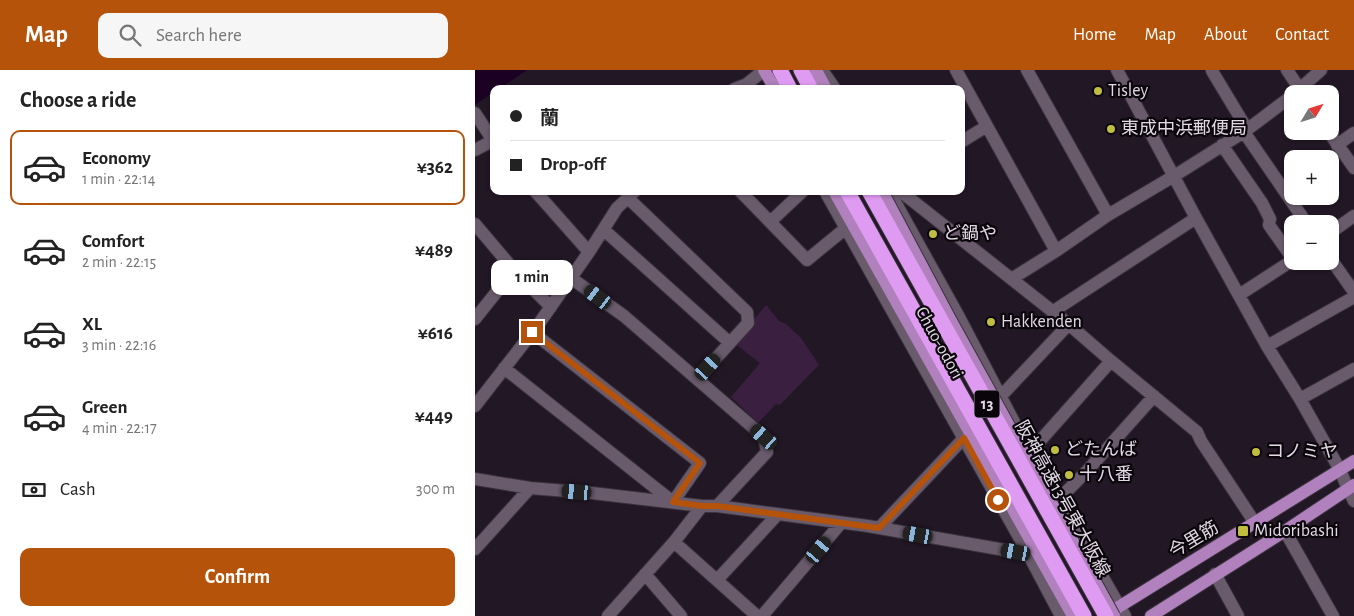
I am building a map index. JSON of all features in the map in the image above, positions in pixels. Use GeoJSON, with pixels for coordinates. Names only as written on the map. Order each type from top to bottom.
{"type":"FeatureCollection","features":[{"type":"Feature","properties":{"kind":"highway"},"geometry":{"type":"LineString","coordinates":[[780,70],[788,85]]}},
{"type":"Feature","properties":{"kind":"highway"},"geometry":{"type":"LineString","coordinates":[[801,70],[809,85]]}},
{"type":"Feature","properties":{"kind":"highway","name":"13"},"geometry":{"type":"LineString","coordinates":[[849,195],[1084,616]]}},
{"type":"Feature","properties":{"kind":"highway","name":"阪神高速13号東大阪線"},"geometry":{"type":"LineString","coordinates":[[871,195],[1105,616]]}},
{"type":"Feature","properties":{"kind":"main road"},"geometry":{"type":"LineString","coordinates":[[764,70],[771,85]]}},
{"type":"Feature","properties":{"kind":"main road"},"geometry":{"type":"LineString","coordinates":[[816,70],[824,85]]}},
{"type":"Feature","properties":{"kind":"main road","name":"Chuo-odori"},"geometry":{"type":"LineString","coordinates":[[836,195],[1073,616]]}},
{"type":"Feature","properties":{"kind":"main road","name":"Chuo-odori"},"geometry":{"type":"LineString","coordinates":[[883,195],[950,319],[1120,613]]}},
{"type":"Feature","properties":{"kind":"main road","name":"今里筋"},"geometry":{"type":"LineString","coordinates":[[1105,616],[1120,613],[1255,523],[1354,462]]}},
{"type":"Feature","properties":{"kind":"main road"},"geometry":{"type":"LineString","coordinates":[[1151,616],[1351,487]]}},
{"type":"Feature","properties":{"kind":"street"},"geometry":{"type":"LineString","coordinates":[[745,85],[764,70]]}},
{"type":"Feature","properties":{"kind":"street"},"geometry":{"type":"LineString","coordinates":[[822,70],[832,85]]}},
{"type":"Feature","properties":{"kind":"street"},"geometry":{"type":"LineString","coordinates":[[956,70],[964,85]]}},
{"type":"Feature","properties":{"kind":"street"},"geometry":{"type":"LineString","coordinates":[[1027,70],[1108,215]]}},
{"type":"Feature","properties":{"kind":"street"},"geometry":{"type":"LineString","coordinates":[[1117,70],[1267,346],[1351,487],[1354,501]]}},
{"type":"Feature","properties":{"kind":"street"},"geometry":{"type":"LineString","coordinates":[[1287,70],[1294,85]]}},
{"type":"Feature","properties":{"kind":"street"},"geometry":{"type":"LineString","coordinates":[[1305,85],[1321,70]]}},
{"type":"Feature","properties":{"kind":"street"},"geometry":{"type":"LineString","coordinates":[[1213,71],[1245,131],[1301,215]]}},
{"type":"Feature","properties":{"kind":"street"},"geometry":{"type":"LineString","coordinates":[[965,86],[1056,251]]}},
{"type":"Feature","properties":{"kind":"street"},"geometry":{"type":"LineString","coordinates":[[1013,278],[1108,215],[1245,131],[1284,102]]}},
{"type":"Feature","properties":{"kind":"street"},"geometry":{"type":"LineString","coordinates":[[475,113],[490,136]]}},
{"type":"Feature","properties":{"kind":"street"},"geometry":{"type":"LineString","coordinates":[[965,140],[987,126]]}},
{"type":"Feature","properties":{"kind":"street"},"geometry":{"type":"LineString","coordinates":[[1337,145],[1354,133]]}},
{"type":"Feature","properties":{"kind":"street"},"geometry":{"type":"LineString","coordinates":[[1334,140],[1354,168]]}},
{"type":"Feature","properties":{"kind":"street"},"geometry":{"type":"LineString","coordinates":[[475,150],[490,142]]}},
{"type":"Feature","properties":{"kind":"street"},"geometry":{"type":"LineString","coordinates":[[1222,145],[1262,202],[1270,219],[1269,224],[1284,246]]}},
{"type":"Feature","properties":{"kind":"street"},"geometry":{"type":"LineString","coordinates":[[539,195],[589,252]]}},
{"type":"Feature","properties":{"kind":"street"},"geometry":{"type":"LineString","coordinates":[[477,399],[504,368],[551,307],[617,208],[631,195],[747,312],[748,323],[697,379]]}},
{"type":"Feature","properties":{"kind":"street"},"geometry":{"type":"LineString","coordinates":[[744,195],[807,260],[846,228]]}},
{"type":"Feature","properties":{"kind":"street"},"geometry":{"type":"LineString","coordinates":[[770,222],[799,195]]}},
{"type":"Feature","properties":{"kind":"street"},"geometry":{"type":"LineString","coordinates":[[827,195],[1024,546],[1061,616]]}},
{"type":"Feature","properties":{"kind":"street"},"geometry":{"type":"LineString","coordinates":[[891,195],[1120,613]]}},
{"type":"Feature","properties":{"kind":"street"},"geometry":{"type":"LineString","coordinates":[[906,195],[1013,278],[1197,432],[1255,523]]}},
{"type":"Feature","properties":{"kind":"street"},"geometry":{"type":"LineString","coordinates":[[1339,227],[1354,216]]}},
{"type":"Feature","properties":{"kind":"street"},"geometry":{"type":"LineString","coordinates":[[1053,312],[1196,218]]}},
{"type":"Feature","properties":{"kind":"street"},"geometry":{"type":"LineString","coordinates":[[475,224],[514,270],[551,307]]}},
{"type":"Feature","properties":{"kind":"street"},"geometry":{"type":"LineString","coordinates":[[604,230],[730,343]]}},
{"type":"Feature","properties":{"kind":"street"},"geometry":{"type":"LineString","coordinates":[[1239,296],[1284,265]]}},
{"type":"Feature","properties":{"kind":"street"},"geometry":{"type":"LineString","coordinates":[[475,319],[514,270]]}},
{"type":"Feature","properties":{"kind":"street"},"geometry":{"type":"LineString","coordinates":[[1338,270],[1354,292]]}},
{"type":"Feature","properties":{"kind":"street"},"geometry":{"type":"LineString","coordinates":[[571,278],[624,316],[764,437],[767,452],[717,506]]}},
{"type":"Feature","properties":{"kind":"street"},"geometry":{"type":"LineString","coordinates":[[1267,346],[1354,297]]}},
{"type":"Feature","properties":{"kind":"street"},"geometry":{"type":"LineString","coordinates":[[1001,396],[1069,324]]}},
{"type":"Feature","properties":{"kind":"street"},"geometry":{"type":"LineString","coordinates":[[532,332],[700,463],[673,502]]}},
{"type":"Feature","properties":{"kind":"street"},"geometry":{"type":"LineString","coordinates":[[1031,451],[1111,361]]}},
{"type":"Feature","properties":{"kind":"street"},"geometry":{"type":"LineString","coordinates":[[504,368],[673,502]]}},
{"type":"Feature","properties":{"kind":"street"},"geometry":{"type":"LineString","coordinates":[[1300,399],[1354,369]]}},
{"type":"Feature","properties":{"kind":"street"},"geometry":{"type":"LineString","coordinates":[[1059,499],[1087,471],[1154,396]]}},
{"type":"Feature","properties":{"kind":"street"},"geometry":{"type":"LineString","coordinates":[[879,528],[964,438]]}},
{"type":"Feature","properties":{"kind":"street"},"geometry":{"type":"LineString","coordinates":[[475,479],[530,488],[717,506],[778,514],[879,528],[1016,552],[1024,546]]}},
{"type":"Feature","properties":{"kind":"street"},"geometry":{"type":"LineString","coordinates":[[475,549],[530,488]]}},
{"type":"Feature","properties":{"kind":"street"},"geometry":{"type":"LineString","coordinates":[[613,614],[702,506]]}},
{"type":"Feature","properties":{"kind":"street"},"geometry":{"type":"LineString","coordinates":[[717,580],[778,514]]}},
{"type":"Feature","properties":{"kind":"street"},"geometry":{"type":"LineString","coordinates":[[762,616],[841,523]]}},
{"type":"Feature","properties":{"kind":"street"},"geometry":{"type":"LineString","coordinates":[[1285,531],[1333,616]]}},
{"type":"Feature","properties":{"kind":"street"},"geometry":{"type":"LineString","coordinates":[[674,542],[757,616]]}},
{"type":"Feature","properties":{"kind":"street"},"geometry":{"type":"LineString","coordinates":[[645,574],[681,616]]}},
{"type":"Feature","properties":{"kind":"street"},"geometry":{"type":"LineString","coordinates":[[1215,574],[1238,616]]}},
{"type":"Feature","properties":{"kind":"shaded area"},"geometry":{"type":"Polygon","coordinates":[[[475,70],[527,70],[505,85],[490,85],[490,95],[475,105],[475,70]]]}},
{"type":"Feature","properties":{"kind":"shaded area"},"geometry":{"type":"Polygon","coordinates":[[[766,305],[779,321],[786,324],[801,338],[819,365],[780,405],[776,404],[758,423],[731,397],[760,363],[734,343],[766,305]]]}},
{"type":"Feature","properties":{"kind":"place","name":"Tisley"},"geometry":{"type":"Point","coordinates":[1098,91]}},
{"type":"Feature","properties":{"kind":"place","name":"東成中浜郵便局"},"geometry":{"type":"Point","coordinates":[1111,129]}},
{"type":"Feature","properties":{"kind":"place","name":"ど鍋や"},"geometry":{"type":"Point","coordinates":[933,234]}},
{"type":"Feature","properties":{"kind":"place","name":"Hakkenden"},"geometry":{"type":"Point","coordinates":[991,322]}},
{"type":"Feature","properties":{"kind":"place","name":"どたんば"},"geometry":{"type":"Point","coordinates":[1055,450]}},
{"type":"Feature","properties":{"kind":"place","name":"コノミヤ"},"geometry":{"type":"Point","coordinates":[1256,452]}},
{"type":"Feature","properties":{"kind":"place","name":"十八番"},"geometry":{"type":"Point","coordinates":[1069,475]}},
{"type":"Feature","properties":{"kind":"place","name":"Midoribashi"},"geometry":{"type":"Point","coordinates":[1243,531]}},
{"type":"Feature","properties":{"kind":"route"},"geometry":{"type":"LineString","coordinates":[[532,332],[700,463],[673,502],[717,506],[879,528],[964,438],[998,500]]}}]}
